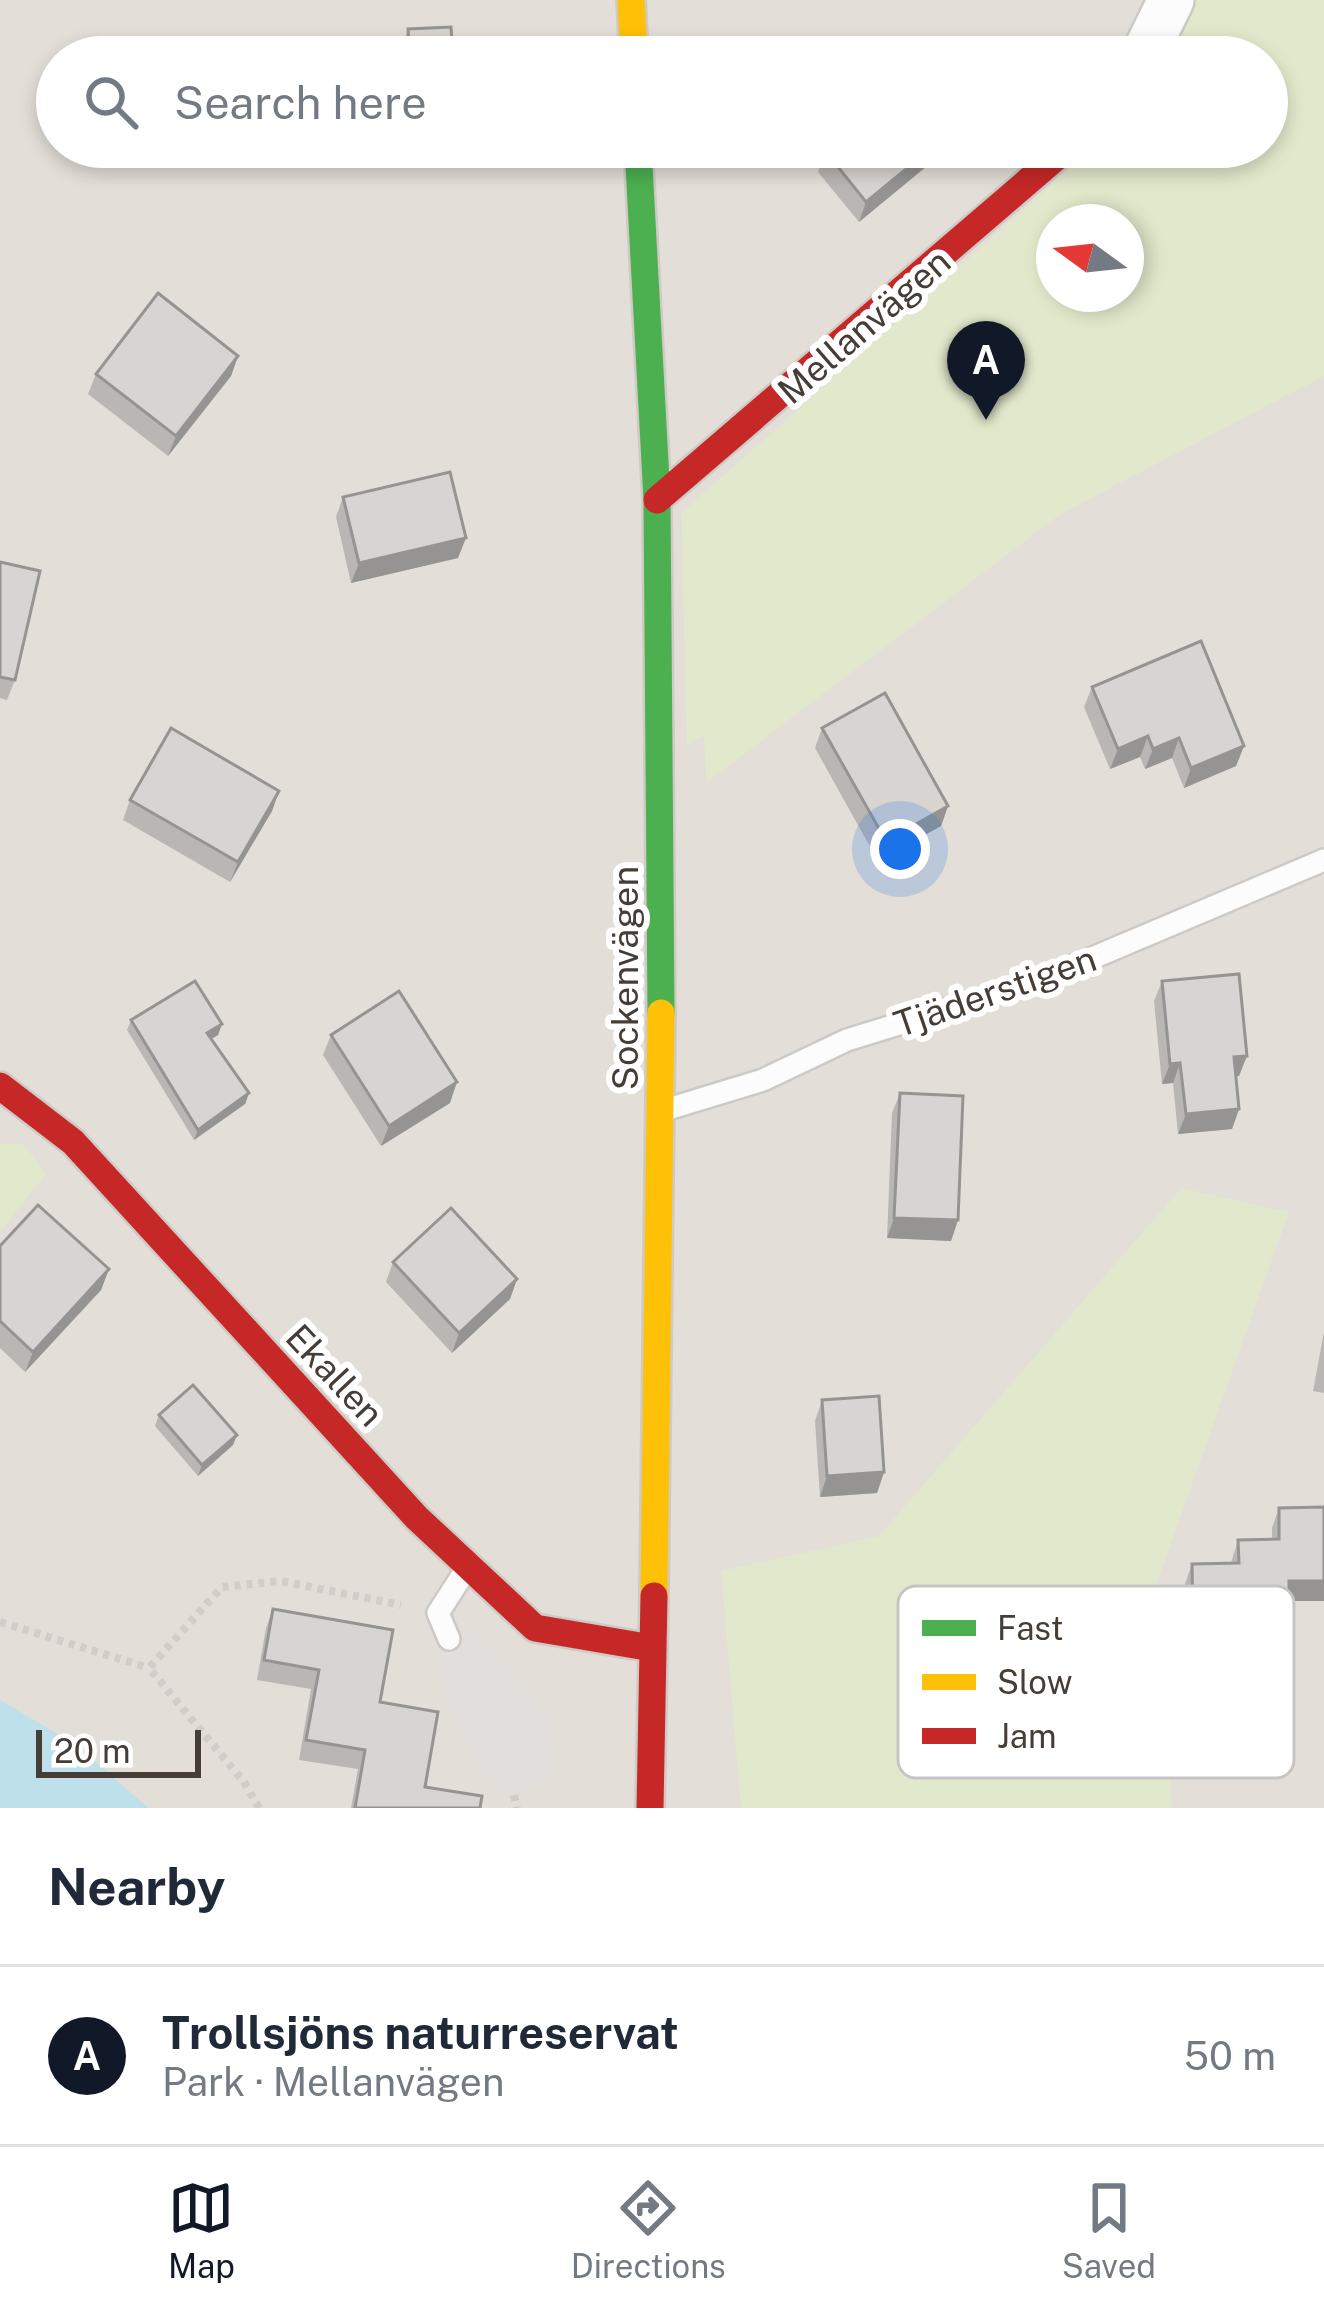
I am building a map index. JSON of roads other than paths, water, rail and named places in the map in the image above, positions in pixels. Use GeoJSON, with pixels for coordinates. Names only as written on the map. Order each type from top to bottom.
{"type":"FeatureCollection","features":[{"type":"Feature","properties":{"kind":"street"},"geometry":{"type":"LineString","coordinates":[[631,0],[633,36]]}},
{"type":"Feature","properties":{"kind":"street"},"geometry":{"type":"LineString","coordinates":[[1153,36],[1171,0]]}},
{"type":"Feature","properties":{"kind":"street","name":"Sockenvägen"},"geometry":{"type":"LineString","coordinates":[[639,168],[657,500],[662,1111],[650,1808]]}},
{"type":"Feature","properties":{"kind":"street","name":"Mellanvägen"},"geometry":{"type":"LineString","coordinates":[[657,500],[1044,168]]}},
{"type":"Feature","properties":{"kind":"street","name":"Ekallen"},"geometry":{"type":"LineString","coordinates":[[0,1086],[73,1142],[417,1518],[536,1628],[652,1648]]}},
{"type":"Feature","properties":{"kind":"lane","name":"Tjäderstigen"},"geometry":{"type":"LineString","coordinates":[[662,1111],[763,1080],[829,1046],[1038,980],[1324,860]]}},
{"type":"Feature","properties":{"kind":"lane"},"geometry":{"type":"LineString","coordinates":[[449,1639],[438,1613],[469,1566]]}},
{"type":"Feature","properties":{"kind":"water"},"geometry":{"type":"Polygon","coordinates":[[[0,1700],[79,1747],[148,1808],[0,1808],[0,1700]]]}},
{"type":"Feature","properties":{"kind":"place","name":"Trollsjöns naturreservat"},"geometry":{"type":"Point","coordinates":[986,420]}}]}
